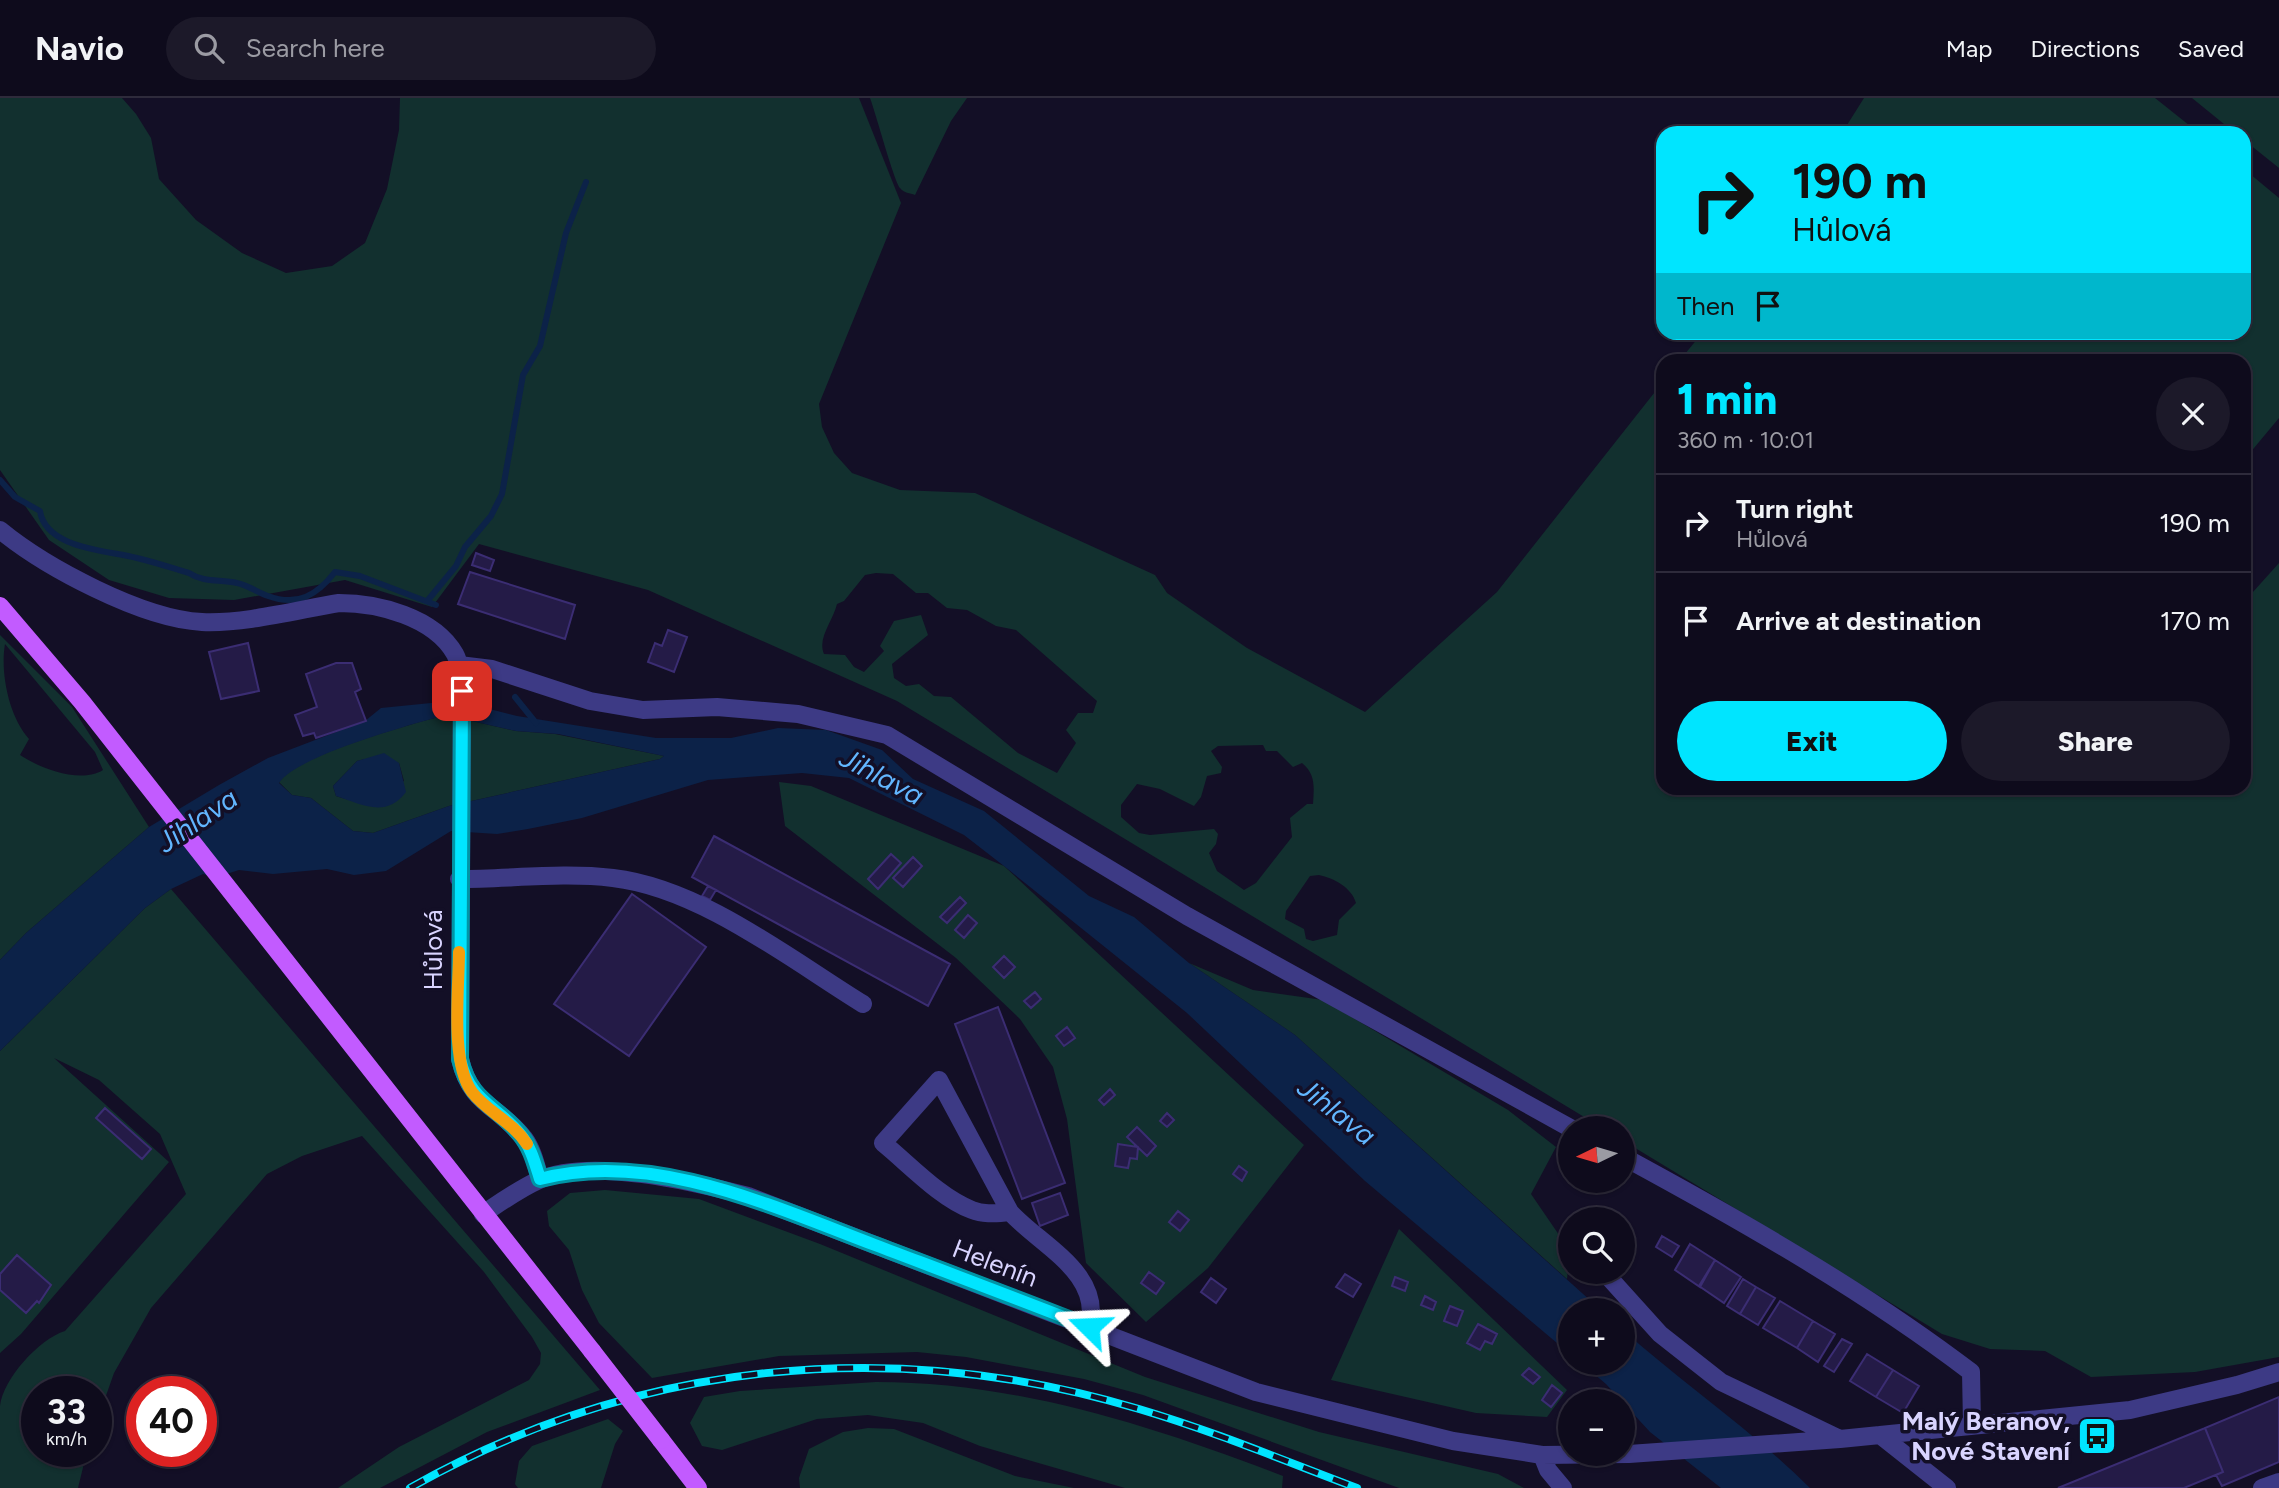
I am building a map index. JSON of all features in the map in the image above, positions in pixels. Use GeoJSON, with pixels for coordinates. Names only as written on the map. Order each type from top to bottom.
{"type":"FeatureCollection","features":[{"type":"Feature","properties":{"kind":"main road"},"geometry":{"type":"LineString","coordinates":[[0,606],[150,787],[698,1488]]}},
{"type":"Feature","properties":{"kind":"street"},"geometry":{"type":"LineString","coordinates":[[0,530],[77,580],[139,606],[201,622],[339,603],[383,606],[430,630],[446,643],[458,665],[492,670],[604,703],[643,709],[717,707],[798,714],[887,736],[1187,916],[1558,1121]]}},
{"type":"Feature","properties":{"kind":"street","name":"Hůlová"},"geometry":{"type":"LineString","coordinates":[[458,665],[462,691],[460,1059],[464,1079],[473,1094],[526,1141],[540,1179]]}},
{"type":"Feature","properties":{"kind":"street"},"geometry":{"type":"LineString","coordinates":[[459,879],[570,875],[616,878],[654,887],[700,903],[863,1004]]}},
{"type":"Feature","properties":{"kind":"street"},"geometry":{"type":"LineString","coordinates":[[1010,1212],[990,1214],[973,1211],[951,1198],[883,1143],[939,1080],[1010,1212],[1027,1230],[1072,1266],[1087,1287],[1092,1316],[1089,1327]]}},
{"type":"Feature","properties":{"kind":"street"},"geometry":{"type":"LineString","coordinates":[[1635,1164],[1823,1273],[1920,1334],[1971,1372],[1972,1424]]}},
{"type":"Feature","properties":{"kind":"street","name":"Helenín"},"geometry":{"type":"LineString","coordinates":[[483,1214],[540,1179],[587,1171],[695,1182],[748,1196],[1256,1392],[1453,1441],[1542,1455],[1629,1454],[1840,1439],[2130,1410],[2237,1385],[2279,1372]]}},
{"type":"Feature","properties":{"kind":"street"},"geometry":{"type":"LineString","coordinates":[[1615,1284],[1660,1334],[1721,1382],[1840,1439]]}},
{"type":"Feature","properties":{"kind":"street"},"geometry":{"type":"LineString","coordinates":[[1880,1435],[1947,1488]]}},
{"type":"Feature","properties":{"kind":"street"},"geometry":{"type":"LineString","coordinates":[[1542,1455],[1548,1470],[1563,1488]]}},
{"type":"Feature","properties":{"kind":"street"},"geometry":{"type":"LineString","coordinates":[[2262,1488],[2279,1482]]}},
{"type":"Feature","properties":{"kind":"green space"},"geometry":{"type":"Polygon","coordinates":[[[0,98],[122,98],[151,138],[159,179],[196,220],[242,253],[286,273],[332,266],[365,243],[387,189],[399,130],[400,98],[859,98],[901,203],[819,404],[822,427],[834,453],[852,473],[900,490],[975,493],[1155,575],[1167,593],[1247,648],[1365,712],[1497,592],[1656,391],[1656,795],[2251,795],[2251,594],[2279,563],[2279,1357],[2195,1372],[2091,1377],[2045,1351],[1990,1349],[1942,1334],[1635,1148],[1635,1116],[1583,1116],[897,701],[648,590],[479,544],[432,607],[345,580],[234,600],[169,598],[109,580],[49,540],[0,470],[0,98]],[[893,574],[865,575],[844,601],[837,604],[824,636],[824,654],[845,655],[854,667],[864,672],[884,651],[880,646],[894,621],[921,615],[928,635],[892,664],[894,678],[906,686],[919,684],[934,696],[951,697],[1018,753],[1057,773],[1076,743],[1066,730],[1078,713],[1093,713],[1097,701],[1016,630],[996,626],[967,610],[947,608],[928,593],[916,593],[893,574]],[[1263,745],[1218,746],[1211,751],[1222,767],[1221,773],[1207,776],[1201,797],[1194,806],[1160,789],[1137,784],[1121,805],[1121,817],[1139,833],[1150,835],[1214,829],[1218,834],[1216,844],[1209,853],[1217,871],[1244,890],[1256,883],[1292,837],[1290,818],[1307,804],[1313,804],[1313,782],[1307,767],[1302,763],[1293,767],[1277,751],[1266,751],[1263,745]],[[1319,875],[1310,876],[1286,911],[1285,919],[1304,929],[1306,939],[1313,941],[1337,935],[1339,920],[1356,903],[1346,888],[1319,875]]]}},
{"type":"Feature","properties":{"kind":"green space"},"geometry":{"type":"Polygon","coordinates":[[[870,98],[967,98],[951,121],[915,195],[903,191],[897,183],[870,98]]]}},
{"type":"Feature","properties":{"kind":"green space"},"geometry":{"type":"Polygon","coordinates":[[[1864,98],[2155,98],[2190,126],[1846,126],[1864,98]]]}},
{"type":"Feature","properties":{"kind":"green space"},"geometry":{"type":"Polygon","coordinates":[[[2192,98],[2279,98],[2279,168],[2251,146],[2251,126],[2226,126],[2192,98]]]}},
{"type":"Feature","properties":{"kind":"green space"},"geometry":{"type":"Polygon","coordinates":[[[2251,175],[2279,198],[2279,418],[2251,452],[2251,354],[1685,354],[1696,340],[2251,340],[2251,175]]]}},
{"type":"Feature","properties":{"kind":"green space"},"geometry":{"type":"Polygon","coordinates":[[[0,635],[72,707],[149,827],[26,933],[0,960],[0,635]],[[5,644],[5,681],[11,707],[29,739],[20,755],[50,770],[84,776],[103,770],[95,752],[5,644]]]}},
{"type":"Feature","properties":{"kind":"green space"},"geometry":{"type":"Polygon","coordinates":[[[446,715],[516,731],[555,734],[664,756],[449,806],[373,833],[353,831],[311,798],[292,795],[279,782],[308,761],[331,751],[446,715]],[[365,759],[357,761],[333,786],[336,796],[349,800],[404,781],[399,763],[365,759]]]}},
{"type":"Feature","properties":{"kind":"green space"},"geometry":{"type":"Polygon","coordinates":[[[779,782],[811,786],[1004,866],[1304,1145],[1208,1268],[1146,1322],[1086,1263],[1067,1119],[1053,1067],[1020,1019],[956,958],[785,826],[779,782]]]}},
{"type":"Feature","properties":{"kind":"green space"},"geometry":{"type":"Polygon","coordinates":[[[171,889],[600,1390],[487,1432],[380,1488],[338,1488],[399,1447],[529,1380],[540,1364],[541,1353],[484,1272],[362,1136],[302,1156],[267,1174],[151,1308],[112,1379],[112,1376],[21,1376],[21,1467],[83,1467],[78,1488],[0,1488],[0,1406],[8,1384],[34,1351],[44,1342],[65,1331],[186,1194],[160,1134],[99,1080],[54,1058],[169,1162],[21,1334],[0,1353],[0,1051],[145,908],[171,889]]]}},
{"type":"Feature","properties":{"kind":"green space"},"geometry":{"type":"Polygon","coordinates":[[[1189,963],[1253,990],[1323,1000],[1508,1110],[1556,1147],[1531,1194],[1558,1233],[1558,1271],[1295,1035],[1189,963]]]}},
{"type":"Feature","properties":{"kind":"green space"},"geometry":{"type":"Polygon","coordinates":[[[605,1190],[699,1199],[820,1244],[1145,1377],[1319,1432],[1498,1474],[1524,1488],[1399,1488],[1143,1395],[1084,1379],[966,1357],[917,1352],[779,1356],[652,1378],[599,1323],[582,1290],[569,1250],[549,1226],[547,1211],[570,1193],[605,1190]]]}},
{"type":"Feature","properties":{"kind":"green space"},"geometry":{"type":"Polygon","coordinates":[[[1399,1229],[1566,1389],[1558,1389],[1558,1402],[1547,1417],[1476,1413],[1331,1380],[1399,1229]]]}},
{"type":"Feature","properties":{"kind":"green space"},"geometry":{"type":"Polygon","coordinates":[[[876,1382],[981,1390],[1084,1410],[1184,1440],[1283,1476],[1282,1488],[1125,1488],[980,1446],[923,1423],[868,1415],[817,1419],[722,1450],[702,1446],[690,1423],[704,1397],[740,1391],[876,1382]]]}},
{"type":"Feature","properties":{"kind":"green space"},"geometry":{"type":"Polygon","coordinates":[[[608,1419],[623,1431],[615,1444],[601,1488],[518,1488],[515,1484],[519,1461],[532,1446],[608,1419]]]}},
{"type":"Feature","properties":{"kind":"green space"},"geometry":{"type":"Polygon","coordinates":[[[868,1428],[894,1429],[1015,1476],[1074,1488],[800,1488],[799,1478],[809,1449],[843,1432],[868,1428]]]}},
{"type":"Feature","properties":{"kind":"water","name":"Jihlava"},"geometry":{"type":"Polygon","coordinates":[[[462,702],[517,716],[656,738],[731,738],[778,728],[826,730],[882,750],[913,779],[984,811],[1089,896],[1134,917],[1189,963],[1295,1035],[1558,1271],[1558,1284],[1572,1284],[1588,1298],[1558,1298],[1558,1344],[1365,1181],[1187,1013],[1004,866],[964,835],[849,778],[802,773],[708,780],[582,818],[528,829],[497,834],[451,831],[386,871],[354,875],[327,869],[273,874],[239,870],[214,878],[203,874],[171,889],[145,908],[0,1051],[0,960],[26,933],[149,827],[268,758],[365,721],[381,708],[462,702]],[[446,715],[330,752],[307,762],[279,783],[292,795],[311,798],[353,831],[373,833],[449,806],[664,756],[558,734],[516,731],[446,715]]]}},
{"type":"Feature","properties":{"kind":"water"},"geometry":{"type":"Polygon","coordinates":[[[384,753],[399,763],[406,792],[398,800],[390,805],[373,807],[336,796],[333,786],[357,761],[384,753]]]}},
{"type":"Feature","properties":{"kind":"water"},"geometry":{"type":"Polygon","coordinates":[[[1635,1340],[1765,1446],[1810,1488],[1721,1488],[1650,1432],[1635,1416],[1635,1389],[1611,1389],[1595,1375],[1635,1375],[1635,1340]]]}},
{"type":"Feature","properties":{"kind":"building"},"geometry":{"type":"Polygon","coordinates":[[[476,553],[494,560],[490,571],[472,565],[476,553]]]}},
{"type":"Feature","properties":{"kind":"building"},"geometry":{"type":"Polygon","coordinates":[[[470,572],[575,605],[565,639],[458,604],[470,572]]]}},
{"type":"Feature","properties":{"kind":"building"},"geometry":{"type":"Polygon","coordinates":[[[668,630],[687,637],[674,672],[648,662],[655,643],[662,646],[668,630]]]}},
{"type":"Feature","properties":{"kind":"building"},"geometry":{"type":"Polygon","coordinates":[[[248,643],[259,691],[221,699],[209,652],[248,643]]]}},
{"type":"Feature","properties":{"kind":"building"},"geometry":{"type":"Polygon","coordinates":[[[336,663],[352,663],[361,689],[355,692],[366,721],[316,738],[314,733],[303,736],[295,715],[317,707],[306,674],[336,663]]]}},
{"type":"Feature","properties":{"kind":"building"},"geometry":{"type":"Polygon","coordinates":[[[714,836],[950,964],[928,1006],[692,877],[714,836]]]}},
{"type":"Feature","properties":{"kind":"building"},"geometry":{"type":"Polygon","coordinates":[[[891,854],[901,863],[878,889],[868,879],[891,854]]]}},
{"type":"Feature","properties":{"kind":"building"},"geometry":{"type":"Polygon","coordinates":[[[913,857],[922,866],[903,887],[893,878],[913,857]]]}},
{"type":"Feature","properties":{"kind":"building"},"geometry":{"type":"Polygon","coordinates":[[[708,886],[716,890],[710,900],[702,896],[708,886]]]}},
{"type":"Feature","properties":{"kind":"building"},"geometry":{"type":"Polygon","coordinates":[[[632,894],[706,947],[629,1056],[554,1004],[632,894]]]}},
{"type":"Feature","properties":{"kind":"building"},"geometry":{"type":"Polygon","coordinates":[[[960,897],[966,903],[947,923],[940,917],[960,897]]]}},
{"type":"Feature","properties":{"kind":"building"},"geometry":{"type":"Polygon","coordinates":[[[968,915],[977,923],[964,938],[955,930],[968,915]]]}},
{"type":"Feature","properties":{"kind":"building"},"geometry":{"type":"Polygon","coordinates":[[[1004,956],[1015,967],[1004,978],[993,967],[1004,956]]]}},
{"type":"Feature","properties":{"kind":"building"},"geometry":{"type":"Polygon","coordinates":[[[1035,992],[1041,999],[1031,1008],[1024,1001],[1035,992]]]}},
{"type":"Feature","properties":{"kind":"building"},"geometry":{"type":"Polygon","coordinates":[[[998,1007],[1065,1183],[1022,1199],[955,1024],[998,1007]]]}},
{"type":"Feature","properties":{"kind":"building"},"geometry":{"type":"Polygon","coordinates":[[[1067,1027],[1075,1038],[1064,1046],[1056,1036],[1067,1027]]]}},
{"type":"Feature","properties":{"kind":"building"},"geometry":{"type":"Polygon","coordinates":[[[1110,1089],[1115,1095],[1104,1105],[1099,1100],[1110,1089]]]}},
{"type":"Feature","properties":{"kind":"building"},"geometry":{"type":"Polygon","coordinates":[[[105,1108],[151,1149],[142,1159],[96,1118],[105,1108]]]}},
{"type":"Feature","properties":{"kind":"building"},"geometry":{"type":"Polygon","coordinates":[[[1167,1113],[1174,1120],[1167,1127],[1160,1121],[1167,1113]]]}},
{"type":"Feature","properties":{"kind":"building"},"geometry":{"type":"Polygon","coordinates":[[[1137,1127],[1156,1146],[1147,1156],[1127,1137],[1137,1127]]]}},
{"type":"Feature","properties":{"kind":"building"},"geometry":{"type":"Polygon","coordinates":[[[1118,1144],[1138,1147],[1137,1159],[1130,1158],[1128,1168],[1115,1166],[1118,1144]]]}},
{"type":"Feature","properties":{"kind":"building"},"geometry":{"type":"Polygon","coordinates":[[[1239,1166],[1247,1172],[1242,1181],[1233,1174],[1239,1166]]]}},
{"type":"Feature","properties":{"kind":"building"},"geometry":{"type":"Polygon","coordinates":[[[1060,1193],[1068,1215],[1040,1226],[1032,1203],[1060,1193]]]}},
{"type":"Feature","properties":{"kind":"building"},"geometry":{"type":"Polygon","coordinates":[[[1178,1211],[1189,1220],[1180,1231],[1169,1222],[1178,1211]]]}},
{"type":"Feature","properties":{"kind":"building"},"geometry":{"type":"Polygon","coordinates":[[[1662,1236],[1679,1246],[1672,1257],[1656,1247],[1662,1236]]]}},
{"type":"Feature","properties":{"kind":"building"},"geometry":{"type":"Polygon","coordinates":[[[1690,1244],[1715,1260],[1700,1287],[1675,1270],[1690,1244]]]}},
{"type":"Feature","properties":{"kind":"building"},"geometry":{"type":"Polygon","coordinates":[[[17,1255],[51,1285],[39,1303],[37,1301],[26,1313],[0,1290],[0,1274],[17,1255]]]}},
{"type":"Feature","properties":{"kind":"building"},"geometry":{"type":"Polygon","coordinates":[[[1715,1260],[1741,1277],[1724,1303],[1699,1286],[1715,1260]]]}},
{"type":"Feature","properties":{"kind":"building"},"geometry":{"type":"Polygon","coordinates":[[[1149,1272],[1164,1283],[1156,1294],[1141,1283],[1149,1272]]]}},
{"type":"Feature","properties":{"kind":"building"},"geometry":{"type":"Polygon","coordinates":[[[1345,1274],[1361,1284],[1353,1297],[1336,1287],[1345,1274]]]}},
{"type":"Feature","properties":{"kind":"building"},"geometry":{"type":"Polygon","coordinates":[[[1395,1277],[1408,1282],[1405,1291],[1392,1286],[1395,1277]]]}},
{"type":"Feature","properties":{"kind":"building"},"geometry":{"type":"Polygon","coordinates":[[[1211,1278],[1226,1289],[1216,1303],[1201,1292],[1211,1278]]]}},
{"type":"Feature","properties":{"kind":"building"},"geometry":{"type":"Polygon","coordinates":[[[1743,1279],[1756,1287],[1740,1314],[1727,1306],[1743,1279]]]}},
{"type":"Feature","properties":{"kind":"building"},"geometry":{"type":"Polygon","coordinates":[[[1756,1287],[1775,1298],[1758,1325],[1740,1314],[1756,1287]]]}},
{"type":"Feature","properties":{"kind":"building"},"geometry":{"type":"Polygon","coordinates":[[[1425,1296],[1436,1302],[1433,1310],[1421,1305],[1425,1296]]]}},
{"type":"Feature","properties":{"kind":"building"},"geometry":{"type":"Polygon","coordinates":[[[1780,1301],[1813,1321],[1797,1348],[1763,1328],[1780,1301]]]}},
{"type":"Feature","properties":{"kind":"building"},"geometry":{"type":"Polygon","coordinates":[[[1450,1306],[1463,1311],[1457,1326],[1444,1321],[1450,1306]]]}},
{"type":"Feature","properties":{"kind":"building"},"geometry":{"type":"Polygon","coordinates":[[[1813,1321],[1835,1334],[1818,1362],[1797,1348],[1813,1321]]]}},
{"type":"Feature","properties":{"kind":"building"},"geometry":{"type":"Polygon","coordinates":[[[1478,1324],[1497,1334],[1492,1344],[1485,1341],[1480,1350],[1467,1343],[1478,1324]]]}},
{"type":"Feature","properties":{"kind":"building"},"geometry":{"type":"Polygon","coordinates":[[[1842,1339],[1852,1344],[1834,1372],[1824,1366],[1842,1339]]]}},
{"type":"Feature","properties":{"kind":"building"},"geometry":{"type":"Polygon","coordinates":[[[1867,1354],[1893,1370],[1876,1397],[1850,1381],[1867,1354]]]}},
{"type":"Feature","properties":{"kind":"building"},"geometry":{"type":"Polygon","coordinates":[[[1529,1368],[1540,1377],[1533,1384],[1522,1375],[1529,1368]]]}},
{"type":"Feature","properties":{"kind":"building"},"geometry":{"type":"Polygon","coordinates":[[[1893,1370],[1919,1386],[1903,1413],[1876,1397],[1893,1370]]]}},
{"type":"Feature","properties":{"kind":"building"},"geometry":{"type":"Polygon","coordinates":[[[1552,1385],[1558,1390],[1558,1398],[1551,1407],[1542,1400],[1552,1385]]]}},
{"type":"Feature","properties":{"kind":"building"},"geometry":{"type":"Polygon","coordinates":[[[2279,1397],[2279,1462],[2222,1486],[2216,1475],[2223,1472],[2205,1428],[2279,1397]]]}},
{"type":"Feature","properties":{"kind":"building"},"geometry":{"type":"Polygon","coordinates":[[[2205,1428],[2223,1472],[2184,1488],[2058,1488],[2205,1428]]]}},
{"type":"Feature","properties":{"kind":"waterway"},"geometry":{"type":"LineString","coordinates":[[428,600],[456,566],[465,547],[491,516],[502,494],[523,375],[540,346],[566,233],[586,182]]}},
{"type":"Feature","properties":{"kind":"waterway"},"geometry":{"type":"LineString","coordinates":[[0,480],[15,497],[40,511],[45,524],[53,533],[80,546],[150,561],[200,578],[241,584],[279,599],[306,597],[321,587],[335,572],[360,576],[436,605]]}},
{"type":"Feature","properties":{"kind":"waterway"},"geometry":{"type":"LineString","coordinates":[[515,697],[536,723]]}},
{"type":"Feature","properties":{"kind":"railway"},"geometry":{"type":"LineString","coordinates":[[410,1488],[496,1445],[584,1412],[674,1388],[766,1373],[859,1368],[952,1372],[1046,1386],[1167,1418],[1357,1488]]}},
{"type":"Feature","properties":{"kind":"slow traffic"},"geometry":{"type":"LineString","coordinates":[[459,952],[460,1059],[464,1079],[473,1094],[518,1131],[527,1144]]}},
{"type":"Feature","properties":{"kind":"place","name":"Malý Beranov, Nové Stavení"},"geometry":{"type":"Point","coordinates":[2097,1436]}},
{"type":"Feature","properties":{"kind":"route"},"geometry":{"type":"LineString","coordinates":[[462,691],[460,1059],[464,1079],[473,1094],[518,1131],[526,1141],[540,1179],[587,1171],[682,1178],[748,1196],[1089,1327]]}}]}
